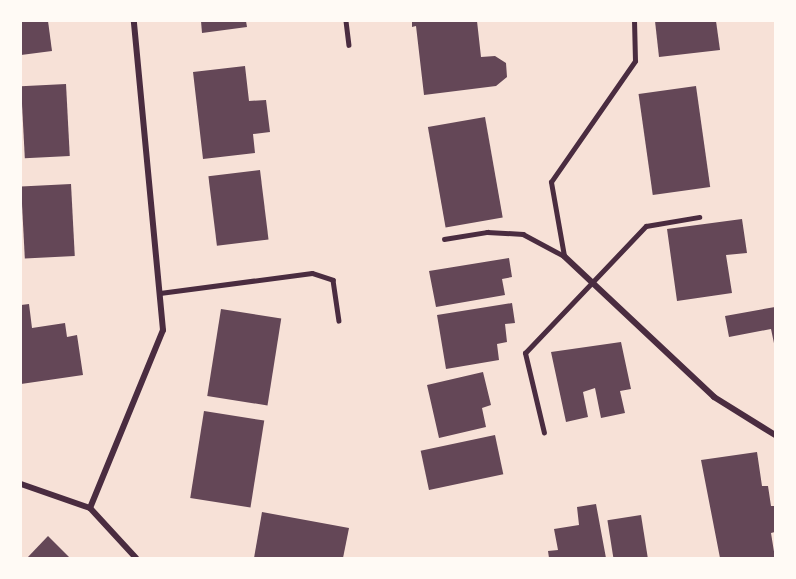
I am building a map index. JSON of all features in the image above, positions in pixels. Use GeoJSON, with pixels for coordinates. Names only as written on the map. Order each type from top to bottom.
{"type":"FeatureCollection","features":[{"type":"Feature","properties":{"kind":"street"},"geometry":{"type":"LineString","coordinates":[[90,508],[163,330],[134,21]]}},
{"type":"Feature","properties":{"kind":"street"},"geometry":{"type":"LineString","coordinates":[[564,256],[714,397],[775,435]]}},
{"type":"Feature","properties":{"kind":"street"},"geometry":{"type":"LineString","coordinates":[[21,484],[90,508],[136,558]]}},
{"type":"Feature","properties":{"kind":"lane"},"geometry":{"type":"LineString","coordinates":[[346,21],[349,45]]}},
{"type":"Feature","properties":{"kind":"lane"},"geometry":{"type":"LineString","coordinates":[[564,256],[551,182],[635,61],[634,21]]}},
{"type":"Feature","properties":{"kind":"lane"},"geometry":{"type":"LineString","coordinates":[[544,433],[525,353],[645,226],[699,217]]}},
{"type":"Feature","properties":{"kind":"lane"},"geometry":{"type":"LineString","coordinates":[[444,239],[487,232],[523,234],[564,256]]}},
{"type":"Feature","properties":{"kind":"lane"},"geometry":{"type":"LineString","coordinates":[[160,293],[312,273],[333,280],[339,321]]}},
{"type":"Feature","properties":{"kind":"building"},"geometry":{"type":"Polygon","coordinates":[[[21,21],[48,21],[52,51],[21,55],[21,21]]]}},
{"type":"Feature","properties":{"kind":"building"},"geometry":{"type":"Polygon","coordinates":[[[201,21],[246,21],[247,27],[202,33],[201,21]]]}},
{"type":"Feature","properties":{"kind":"building"},"geometry":{"type":"Polygon","coordinates":[[[412,21],[477,21],[481,57],[495,56],[506,63],[507,77],[496,86],[424,95],[416,26],[412,27],[412,21]]]}},
{"type":"Feature","properties":{"kind":"building"},"geometry":{"type":"Polygon","coordinates":[[[655,21],[716,21],[720,50],[659,57],[655,21]]]}},
{"type":"Feature","properties":{"kind":"building"},"geometry":{"type":"Polygon","coordinates":[[[245,66],[249,101],[266,100],[270,132],[253,134],[255,153],[203,159],[193,72],[245,66]]]}},
{"type":"Feature","properties":{"kind":"building"},"geometry":{"type":"Polygon","coordinates":[[[66,84],[70,156],[25,158],[21,86],[66,84]]]}},
{"type":"Feature","properties":{"kind":"building"},"geometry":{"type":"Polygon","coordinates":[[[696,86],[710,187],[653,195],[639,94],[696,86]]]}},
{"type":"Feature","properties":{"kind":"building"},"geometry":{"type":"Polygon","coordinates":[[[485,117],[503,217],[446,228],[428,127],[485,117]]]}},
{"type":"Feature","properties":{"kind":"building"},"geometry":{"type":"Polygon","coordinates":[[[260,170],[269,239],[217,246],[208,176],[260,170]]]}},
{"type":"Feature","properties":{"kind":"building"},"geometry":{"type":"Polygon","coordinates":[[[71,184],[75,256],[25,259],[21,187],[71,184]]]}},
{"type":"Feature","properties":{"kind":"building"},"geometry":{"type":"Polygon","coordinates":[[[742,219],[747,253],[726,255],[732,293],[677,301],[667,229],[742,219]]]}},
{"type":"Feature","properties":{"kind":"building"},"geometry":{"type":"Polygon","coordinates":[[[509,258],[512,277],[502,279],[505,295],[436,307],[429,271],[509,258]]]}},
{"type":"Feature","properties":{"kind":"building"},"geometry":{"type":"Polygon","coordinates":[[[512,303],[515,323],[505,324],[507,342],[497,344],[499,360],[446,369],[437,315],[512,303]]]}},
{"type":"Feature","properties":{"kind":"building"},"geometry":{"type":"Polygon","coordinates":[[[29,304],[32,328],[65,323],[67,337],[77,335],[83,375],[21,384],[21,305],[29,304]]]}},
{"type":"Feature","properties":{"kind":"building"},"geometry":{"type":"Polygon","coordinates":[[[775,307],[775,348],[771,329],[729,337],[725,316],[775,307]]]}},
{"type":"Feature","properties":{"kind":"building"},"geometry":{"type":"Polygon","coordinates":[[[221,309],[281,319],[267,405],[207,396],[221,309]]]}},
{"type":"Feature","properties":{"kind":"building"},"geometry":{"type":"Polygon","coordinates":[[[621,342],[631,389],[620,391],[625,413],[601,418],[595,388],[583,392],[588,417],[566,422],[551,352],[621,342]]]}},
{"type":"Feature","properties":{"kind":"building"},"geometry":{"type":"Polygon","coordinates":[[[483,372],[491,405],[482,408],[486,427],[439,438],[427,385],[483,372]]]}},
{"type":"Feature","properties":{"kind":"building"},"geometry":{"type":"Polygon","coordinates":[[[204,411],[264,421],[250,507],[190,498],[204,411]]]}},
{"type":"Feature","properties":{"kind":"building"},"geometry":{"type":"Polygon","coordinates":[[[495,435],[503,474],[429,490],[421,451],[495,435]]]}},
{"type":"Feature","properties":{"kind":"building"},"geometry":{"type":"Polygon","coordinates":[[[757,452],[762,486],[768,486],[771,506],[775,506],[775,532],[771,533],[775,558],[720,558],[701,460],[757,452]]]}},
{"type":"Feature","properties":{"kind":"building"},"geometry":{"type":"Polygon","coordinates":[[[596,504],[606,558],[549,558],[548,551],[558,550],[554,529],[579,525],[577,507],[596,504]]]}},
{"type":"Feature","properties":{"kind":"building"},"geometry":{"type":"Polygon","coordinates":[[[262,512],[349,528],[343,558],[254,558],[262,512]]]}},
{"type":"Feature","properties":{"kind":"building"},"geometry":{"type":"Polygon","coordinates":[[[641,515],[648,558],[613,558],[607,520],[641,515]]]}},
{"type":"Feature","properties":{"kind":"building"},"geometry":{"type":"Polygon","coordinates":[[[48,536],[70,558],[27,558],[48,536]]]}}]}
